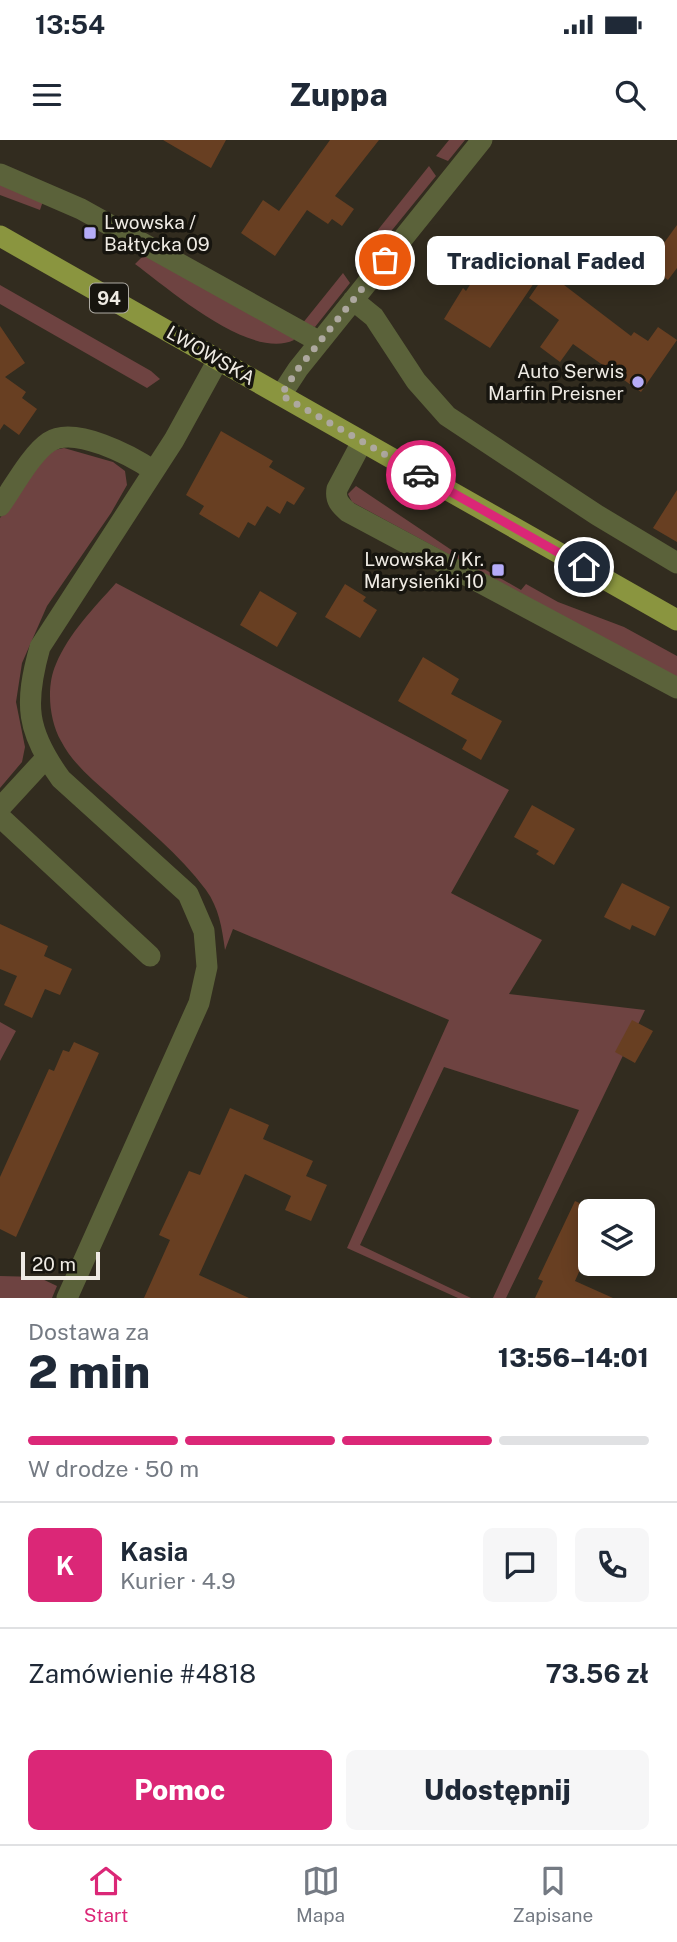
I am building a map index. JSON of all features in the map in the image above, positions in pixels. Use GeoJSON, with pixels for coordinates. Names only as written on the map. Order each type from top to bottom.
{"type":"FeatureCollection","features":[{"type":"Feature","properties":{"kind":"main road","name":"LWOWSKA"},"geometry":{"type":"LineString","coordinates":[[0,236],[677,620]]}},
{"type":"Feature","properties":{"kind":"street"},"geometry":{"type":"LineString","coordinates":[[281,395],[353,300],[482,140]]}},
{"type":"Feature","properties":{"kind":"street"},"geometry":{"type":"LineString","coordinates":[[0,174],[81,209],[320,342]]}},
{"type":"Feature","properties":{"kind":"street"},"geometry":{"type":"LineString","coordinates":[[353,300],[374,317],[416,381],[447,416],[677,563]]}},
{"type":"Feature","properties":{"kind":"street"},"geometry":{"type":"LineString","coordinates":[[67,1298],[199,1003],[207,967],[204,931],[188,894],[61,779],[46,758],[35,735],[29,707],[32,675],[40,647],[174,440],[218,360]]}},
{"type":"Feature","properties":{"kind":"street"},"geometry":{"type":"LineString","coordinates":[[0,506],[47,443],[62,435],[91,441],[122,453],[154,471]]}},
{"type":"Feature","properties":{"kind":"street"},"geometry":{"type":"LineString","coordinates":[[362,442],[337,489],[336,496],[340,505],[348,512],[677,688]]}},
{"type":"Feature","properties":{"kind":"street"},"geometry":{"type":"LineString","coordinates":[[0,808],[46,758]]}},
{"type":"Feature","properties":{"kind":"street"},"geometry":{"type":"LineString","coordinates":[[0,817],[150,956]]}},
{"type":"Feature","properties":{"kind":"shaded area"},"geometry":{"type":"Polygon","coordinates":[[[449,140],[465,140],[448,161],[436,156],[449,140]]]}},
{"type":"Feature","properties":{"kind":"shaded area"},"geometry":{"type":"Polygon","coordinates":[[[429,166],[436,176],[367,261],[357,256],[429,166]]]}},
{"type":"Feature","properties":{"kind":"shaded area"},"geometry":{"type":"Polygon","coordinates":[[[0,181],[44,198],[40,210],[0,195],[0,181]]]}},
{"type":"Feature","properties":{"kind":"shaded area"},"geometry":{"type":"Polygon","coordinates":[[[147,252],[292,335],[294,340],[276,344],[256,341],[211,319],[135,264],[147,252]]]}},
{"type":"Feature","properties":{"kind":"shaded area"},"geometry":{"type":"Polygon","coordinates":[[[343,273],[350,283],[315,327],[302,324],[343,273]]]}},
{"type":"Feature","properties":{"kind":"shaded area"},"geometry":{"type":"Polygon","coordinates":[[[0,285],[151,371],[160,379],[147,388],[0,304],[0,285]]]}},
{"type":"Feature","properties":{"kind":"shaded area"},"geometry":{"type":"Polygon","coordinates":[[[64,448],[113,462],[125,471],[127,485],[47,606],[22,663],[16,702],[25,747],[22,762],[0,788],[0,518],[50,451],[64,448]]]}},
{"type":"Feature","properties":{"kind":"shaded area"},"geometry":{"type":"Polygon","coordinates":[[[356,486],[456,553],[521,590],[526,584],[558,602],[624,627],[677,656],[677,678],[352,502],[348,494],[356,486]]]}},
{"type":"Feature","properties":{"kind":"shaded area"},"geometry":{"type":"Polygon","coordinates":[[[116,583],[509,790],[451,893],[542,940],[509,994],[645,1010],[506,1298],[493,1298],[579,1110],[444,1067],[360,1245],[471,1298],[458,1298],[347,1248],[449,1020],[233,929],[225,950],[217,911],[196,877],[173,852],[71,757],[54,723],[50,692],[53,673],[61,653],[75,631],[116,583]]]}},
{"type":"Feature","properties":{"kind":"shaded area"},"geometry":{"type":"Polygon","coordinates":[[[0,1022],[16,1031],[0,1061],[0,1022]]]}},
{"type":"Feature","properties":{"kind":"shaded area"},"geometry":{"type":"Polygon","coordinates":[[[0,1276],[38,1277],[57,1286],[52,1298],[0,1298],[0,1276]]]}},
{"type":"Feature","properties":{"kind":"building"},"geometry":{"type":"Polygon","coordinates":[[[163,140],[226,140],[211,168],[163,140]]]}},
{"type":"Feature","properties":{"kind":"building"},"geometry":{"type":"Polygon","coordinates":[[[330,140],[379,140],[335,196],[354,209],[342,226],[332,219],[328,224],[307,210],[275,256],[241,233],[263,200],[279,211],[330,140]]]}},
{"type":"Feature","properties":{"kind":"building"},"geometry":{"type":"Polygon","coordinates":[[[677,225],[677,268],[668,280],[648,265],[677,225]]]}},
{"type":"Feature","properties":{"kind":"building"},"geometry":{"type":"Polygon","coordinates":[[[491,252],[536,280],[490,348],[444,319],[463,288],[466,291],[491,252]]]}},
{"type":"Feature","properties":{"kind":"building"},"geometry":{"type":"Polygon","coordinates":[[[547,272],[631,336],[634,332],[648,341],[658,327],[677,340],[641,392],[573,344],[560,362],[540,347],[559,320],[529,298],[547,272]]]}},
{"type":"Feature","properties":{"kind":"building"},"geometry":{"type":"Polygon","coordinates":[[[0,326],[25,363],[5,377],[26,392],[22,398],[37,409],[19,435],[4,424],[0,430],[0,326]]]}},
{"type":"Feature","properties":{"kind":"building"},"geometry":{"type":"Polygon","coordinates":[[[221,431],[273,461],[269,467],[305,488],[294,505],[287,501],[280,514],[267,506],[255,526],[248,522],[239,538],[199,514],[204,506],[186,495],[221,431]]]}},
{"type":"Feature","properties":{"kind":"building"},"geometry":{"type":"Polygon","coordinates":[[[677,490],[677,542],[653,528],[677,490]]]}},
{"type":"Feature","properties":{"kind":"building"},"geometry":{"type":"Polygon","coordinates":[[[345,584],[366,597],[363,601],[377,610],[360,638],[325,617],[345,584]]]}},
{"type":"Feature","properties":{"kind":"building"},"geometry":{"type":"Polygon","coordinates":[[[260,591],[297,613],[277,647],[240,625],[260,591]]]}},
{"type":"Feature","properties":{"kind":"building"},"geometry":{"type":"Polygon","coordinates":[[[423,657],[459,679],[451,694],[502,721],[481,760],[462,749],[467,740],[398,701],[423,657]]]}},
{"type":"Feature","properties":{"kind":"building"},"geometry":{"type":"Polygon","coordinates":[[[532,805],[575,829],[554,865],[536,854],[539,851],[514,837],[532,805]]]}},
{"type":"Feature","properties":{"kind":"building"},"geometry":{"type":"Polygon","coordinates":[[[622,883],[670,907],[655,936],[632,925],[630,930],[604,917],[622,883]]]}},
{"type":"Feature","properties":{"kind":"building"},"geometry":{"type":"Polygon","coordinates":[[[0,924],[48,946],[44,956],[72,969],[60,995],[45,989],[32,1018],[4,1005],[17,976],[0,969],[0,924]]]}},
{"type":"Feature","properties":{"kind":"building"},"geometry":{"type":"Polygon","coordinates":[[[632,1020],[653,1031],[635,1063],[615,1052],[632,1020]]]}},
{"type":"Feature","properties":{"kind":"building"},"geometry":{"type":"Polygon","coordinates":[[[74,1042],[99,1053],[16,1237],[0,1229],[0,1177],[49,1069],[54,1071],[63,1050],[69,1052],[74,1042]]]}},
{"type":"Feature","properties":{"kind":"building"},"geometry":{"type":"Polygon","coordinates":[[[230,1108],[269,1125],[263,1139],[313,1161],[306,1176],[327,1185],[311,1221],[285,1210],[291,1196],[245,1174],[199,1275],[249,1298],[144,1298],[170,1240],[159,1235],[189,1171],[200,1175],[230,1108]]]}},
{"type":"Feature","properties":{"kind":"building"},"geometry":{"type":"Polygon","coordinates":[[[575,1201],[578,1202],[578,1274],[575,1281],[613,1298],[535,1298],[543,1281],[538,1279],[575,1201]]]}},
{"type":"Feature","properties":{"kind":"way so far"},"geometry":{"type":"LineString","coordinates":[[385,260],[298,369],[281,395],[421,475]]}},
{"type":"Feature","properties":{"kind":"place","name":"Lwowska / Bałtycka 09"},"geometry":{"type":"Point","coordinates":[90,233]}},
{"type":"Feature","properties":{"kind":"place","name":"Tradicional Faded"},"geometry":{"type":"Point","coordinates":[385,260]}},
{"type":"Feature","properties":{"kind":"place","name":"Auto Serwis Marfin Preisner"},"geometry":{"type":"Point","coordinates":[638,382]}},
{"type":"Feature","properties":{"kind":"place","name":"Lwowska / Kr. Marysieńki 10"},"geometry":{"type":"Point","coordinates":[498,570]}},
{"type":"Feature","properties":{"kind":"route"},"geometry":{"type":"LineString","coordinates":[[421,475],[584,567]]}}]}
